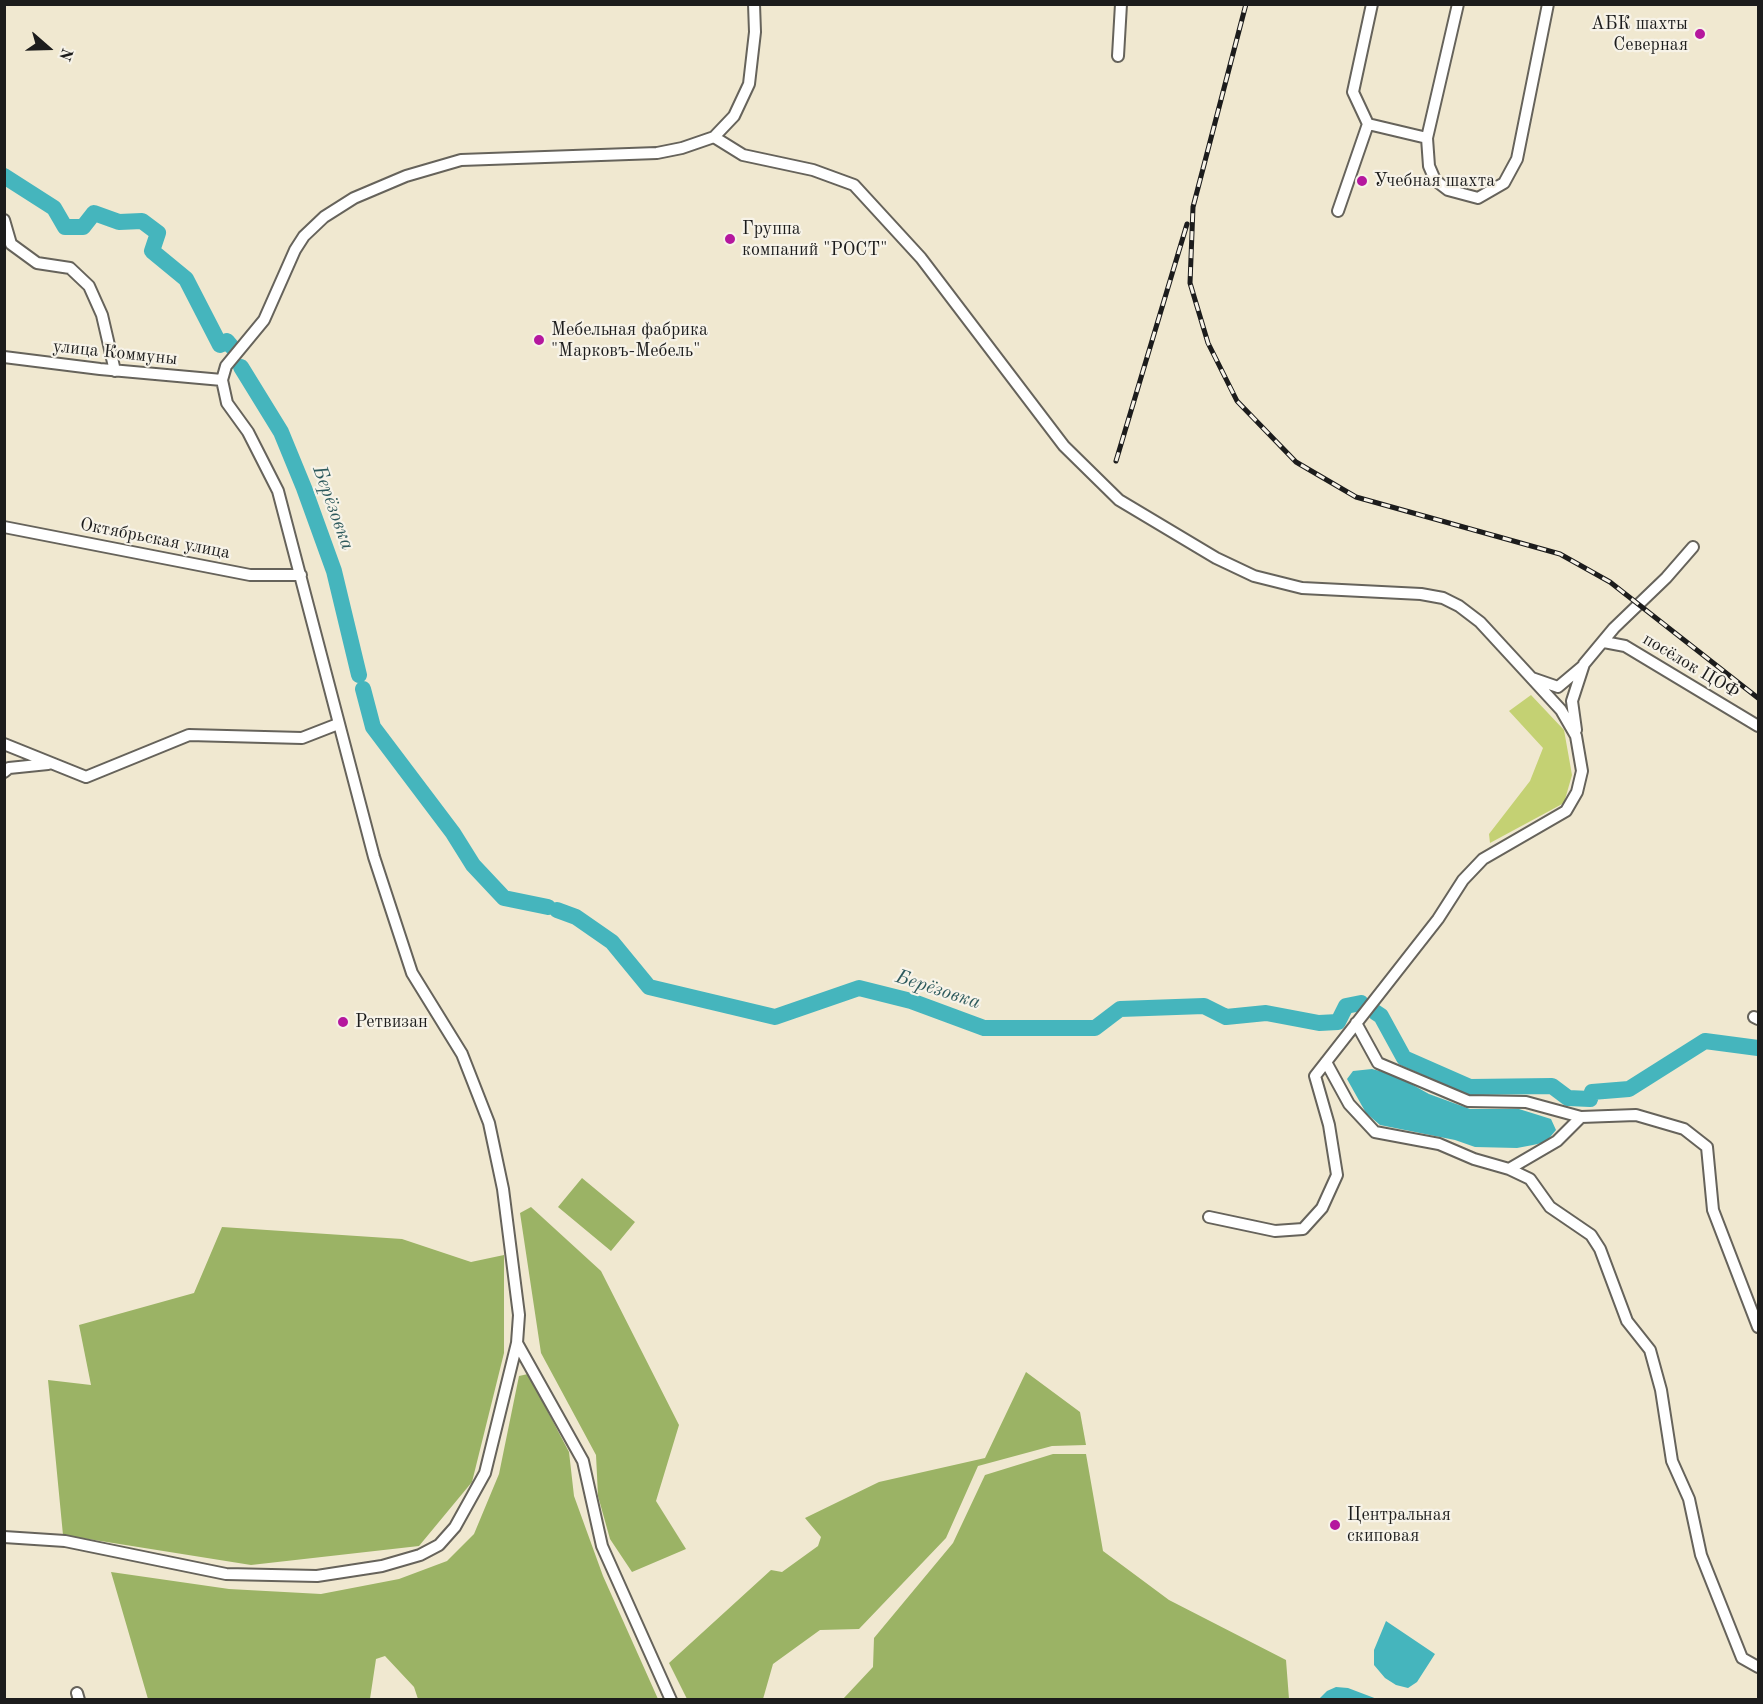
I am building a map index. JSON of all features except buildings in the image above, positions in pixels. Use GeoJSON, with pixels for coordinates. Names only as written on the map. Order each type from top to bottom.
{"type":"FeatureCollection","features":[{"type":"Feature","properties":{"kind":"street"},"geometry":{"type":"LineString","coordinates":[[5,1537],[65,1541],[226,1574],[316,1576],[382,1566],[420,1555],[439,1545],[455,1527],[485,1473],[517,1343],[519,1315],[504,1189],[489,1123],[462,1053],[412,973],[374,857],[278,491],[248,432],[227,403],[222,380],[226,366],[264,320],[295,250],[304,236],[324,217],[354,198],[406,176],[461,160],[657,153],[682,148],[714,137],[734,116],[749,84],[755,32],[754,4]]}},
{"type":"Feature","properties":{"kind":"street"},"geometry":{"type":"LineString","coordinates":[[1118,56],[1121,4]]}},
{"type":"Feature","properties":{"kind":"street"},"geometry":{"type":"LineString","coordinates":[[1338,211],[1368,124],[1353,92],[1372,4]]}},
{"type":"Feature","properties":{"kind":"street"},"geometry":{"type":"LineString","coordinates":[[1458,4],[1427,138],[1429,166],[1434,180],[1448,190],[1478,198],[1504,183],[1517,159],[1548,4]]}},
{"type":"Feature","properties":{"kind":"street"},"geometry":{"type":"LineString","coordinates":[[1368,124],[1427,138]]}},
{"type":"Feature","properties":{"kind":"street"},"geometry":{"type":"LineString","coordinates":[[714,137],[744,155],[781,161],[854,185],[921,258],[1064,446],[1119,500],[1216,558],[1254,576],[1302,588],[1421,594],[1443,598],[1459,606],[1480,622],[1561,710],[1576,736]]}},
{"type":"Feature","properties":{"kind":"street"},"geometry":{"type":"LineString","coordinates":[[4,220],[11,244],[37,262],[70,268],[89,286],[102,315],[115,371]]}},
{"type":"Feature","properties":{"kind":"street","name":"улица Коммуны"},"geometry":{"type":"LineString","coordinates":[[4,357],[115,371],[222,380]]}},
{"type":"Feature","properties":{"kind":"street","name":"Октябрьская улица"},"geometry":{"type":"LineString","coordinates":[[4,527],[250,575],[301,575]]}},
{"type":"Feature","properties":{"kind":"street"},"geometry":{"type":"LineString","coordinates":[[1532,678],[1558,687],[1584,664],[1614,628],[1666,578],[1693,547]]}},
{"type":"Feature","properties":{"kind":"street","name":"посёлок ЦОФ"},"geometry":{"type":"LineString","coordinates":[[1604,642],[1625,646],[1758,726]]}},
{"type":"Feature","properties":{"kind":"street"},"geometry":{"type":"LineString","coordinates":[[1209,1217],[1275,1231],[1303,1229],[1322,1208],[1337,1175],[1329,1125],[1315,1076],[1438,919],[1463,880],[1483,859],[1566,811],[1577,792],[1582,771],[1572,701],[1584,664]]}},
{"type":"Feature","properties":{"kind":"street"},"geometry":{"type":"LineString","coordinates":[[4,744],[48,764],[86,777],[189,735],[302,738],[338,724]]}},
{"type":"Feature","properties":{"kind":"street"},"geometry":{"type":"LineString","coordinates":[[4,772],[9,768],[48,764]]}},
{"type":"Feature","properties":{"kind":"street"},"geometry":{"type":"LineString","coordinates":[[1356,1023],[1378,1063],[1468,1101],[1526,1102],[1581,1117],[1636,1115],[1684,1129],[1707,1147],[1713,1210],[1758,1323]]}},
{"type":"Feature","properties":{"kind":"street"},"geometry":{"type":"LineString","coordinates":[[1326,1062],[1349,1104],[1375,1132],[1439,1144],[1530,1179],[1550,1207],[1591,1235],[1600,1249],[1628,1321],[1650,1350],[1661,1390],[1672,1461],[1689,1499],[1701,1554],[1742,1658],[1758,1667]]}},
{"type":"Feature","properties":{"kind":"street"},"geometry":{"type":"LineString","coordinates":[[1509,1169],[1557,1141],[1581,1117]]}},
{"type":"Feature","properties":{"kind":"street"},"geometry":{"type":"LineString","coordinates":[[517,1343],[583,1461],[602,1546],[671,1700]]}},
{"type":"Feature","properties":{"kind":"green space"},"geometry":{"type":"Polygon","coordinates":[[[1531,695],[1564,730],[1572,775],[1564,803],[1490,843],[1489,834],[1530,781],[1543,748],[1509,711],[1531,695]]]}},
{"type":"Feature","properties":{"kind":"green space"},"geometry":{"type":"Polygon","coordinates":[[[582,1178],[635,1222],[611,1251],[558,1207],[582,1178]]]}},
{"type":"Feature","properties":{"kind":"green space"},"geometry":{"type":"Polygon","coordinates":[[[531,1207],[601,1271],[679,1425],[656,1501],[686,1549],[632,1572],[610,1539],[598,1496],[596,1455],[541,1353],[520,1213],[531,1207]]]}},
{"type":"Feature","properties":{"kind":"green space"},"geometry":{"type":"Polygon","coordinates":[[[222,1227],[402,1239],[471,1262],[504,1255],[504,1353],[472,1482],[419,1546],[251,1565],[63,1535],[48,1380],[91,1385],[79,1325],[194,1293],[222,1227]]]}},
{"type":"Feature","properties":{"kind":"green space"},"geometry":{"type":"Polygon","coordinates":[[[1026,1372],[1080,1412],[1086,1445],[1052,1446],[978,1466],[946,1538],[859,1629],[820,1630],[773,1664],[763,1699],[687,1699],[669,1663],[771,1570],[782,1572],[818,1546],[821,1537],[805,1518],[879,1482],[985,1458],[1026,1372]]]}},
{"type":"Feature","properties":{"kind":"green space"},"geometry":{"type":"Polygon","coordinates":[[[528,1374],[569,1452],[574,1496],[603,1576],[658,1699],[418,1699],[414,1687],[385,1656],[376,1659],[370,1699],[148,1699],[111,1572],[229,1589],[321,1594],[399,1579],[447,1561],[474,1534],[499,1474],[519,1376],[528,1374]]]}},
{"type":"Feature","properties":{"kind":"green space"},"geometry":{"type":"Polygon","coordinates":[[[1053,1454],[1086,1454],[1103,1551],[1169,1600],[1286,1660],[1289,1699],[843,1699],[873,1667],[874,1638],[953,1543],[985,1475],[1053,1454]]]}},
{"type":"Feature","properties":{"kind":"water"},"geometry":{"type":"Polygon","coordinates":[[[1372,1069],[1395,1075],[1429,1094],[1470,1109],[1519,1109],[1551,1119],[1556,1130],[1546,1142],[1533,1145],[1517,1148],[1475,1147],[1455,1140],[1380,1125],[1366,1113],[1347,1079],[1353,1071],[1372,1069]]]}},
{"type":"Feature","properties":{"kind":"water"},"geometry":{"type":"Polygon","coordinates":[[[1386,1621],[1435,1654],[1417,1682],[1408,1688],[1396,1685],[1385,1678],[1374,1665],[1374,1650],[1386,1621]]]}},
{"type":"Feature","properties":{"kind":"water"},"geometry":{"type":"Polygon","coordinates":[[[1336,1687],[1348,1688],[1377,1699],[1319,1699],[1327,1691],[1336,1687]]]}},
{"type":"Feature","properties":{"kind":"waterway","name":"Берёзовка"},"geometry":{"type":"LineString","coordinates":[[4,176],[54,208],[65,227],[83,227],[94,213],[119,222],[142,221],[158,233],[152,251],[186,279],[220,345],[227,341],[232,347]]}},
{"type":"Feature","properties":{"kind":"waterway","name":"Берёзовка"},"geometry":{"type":"LineString","coordinates":[[241,367],[281,432],[304,488],[334,571],[359,675]]}},
{"type":"Feature","properties":{"kind":"waterway","name":"Берёзовка"},"geometry":{"type":"LineString","coordinates":[[363,689],[373,727],[453,833],[473,865],[504,898],[548,907]]}},
{"type":"Feature","properties":{"kind":"waterway","name":"Берёзовка"},"geometry":{"type":"LineString","coordinates":[[557,910],[576,917],[612,942],[649,987],[775,1017],[859,988],[911,1001],[984,1028],[1095,1028],[1120,1009],[1204,1006],[1226,1017],[1266,1013],[1319,1023],[1338,1022],[1346,1006],[1361,1003]]}},
{"type":"Feature","properties":{"kind":"waterway","name":"Берёзовка"},"geometry":{"type":"LineString","coordinates":[[1375,1012],[1381,1016],[1404,1058],[1470,1087],[1552,1086],[1568,1098],[1590,1099],[1592,1092],[1629,1089],[1705,1041],[1758,1048]]}},
{"type":"Feature","properties":{"kind":"railway"},"geometry":{"type":"LineString","coordinates":[[1246,4],[1193,207],[1190,283],[1208,343],[1237,401],[1296,462],[1356,497],[1560,554],[1610,582],[1758,698]]}},
{"type":"Feature","properties":{"kind":"railway"},"geometry":{"type":"LineString","coordinates":[[1116,461],[1187,224]]}},
{"type":"Feature","properties":{"kind":"place","name":"АБК шахты Северная"},"geometry":{"type":"Point","coordinates":[1700,34]}},
{"type":"Feature","properties":{"kind":"place","name":"Учебная шахта"},"geometry":{"type":"Point","coordinates":[1362,181]}},
{"type":"Feature","properties":{"kind":"place","name":"Группа компаний \"РОСТ\""},"geometry":{"type":"Point","coordinates":[730,239]}},
{"type":"Feature","properties":{"kind":"place","name":"Мебельная фабрика \"Марковъ-Мебель\""},"geometry":{"type":"Point","coordinates":[539,340]}},
{"type":"Feature","properties":{"kind":"place","name":"Ретвизан"},"geometry":{"type":"Point","coordinates":[343,1022]}},
{"type":"Feature","properties":{"kind":"place","name":"Центральная скиповая"},"geometry":{"type":"Point","coordinates":[1335,1525]}}]}
